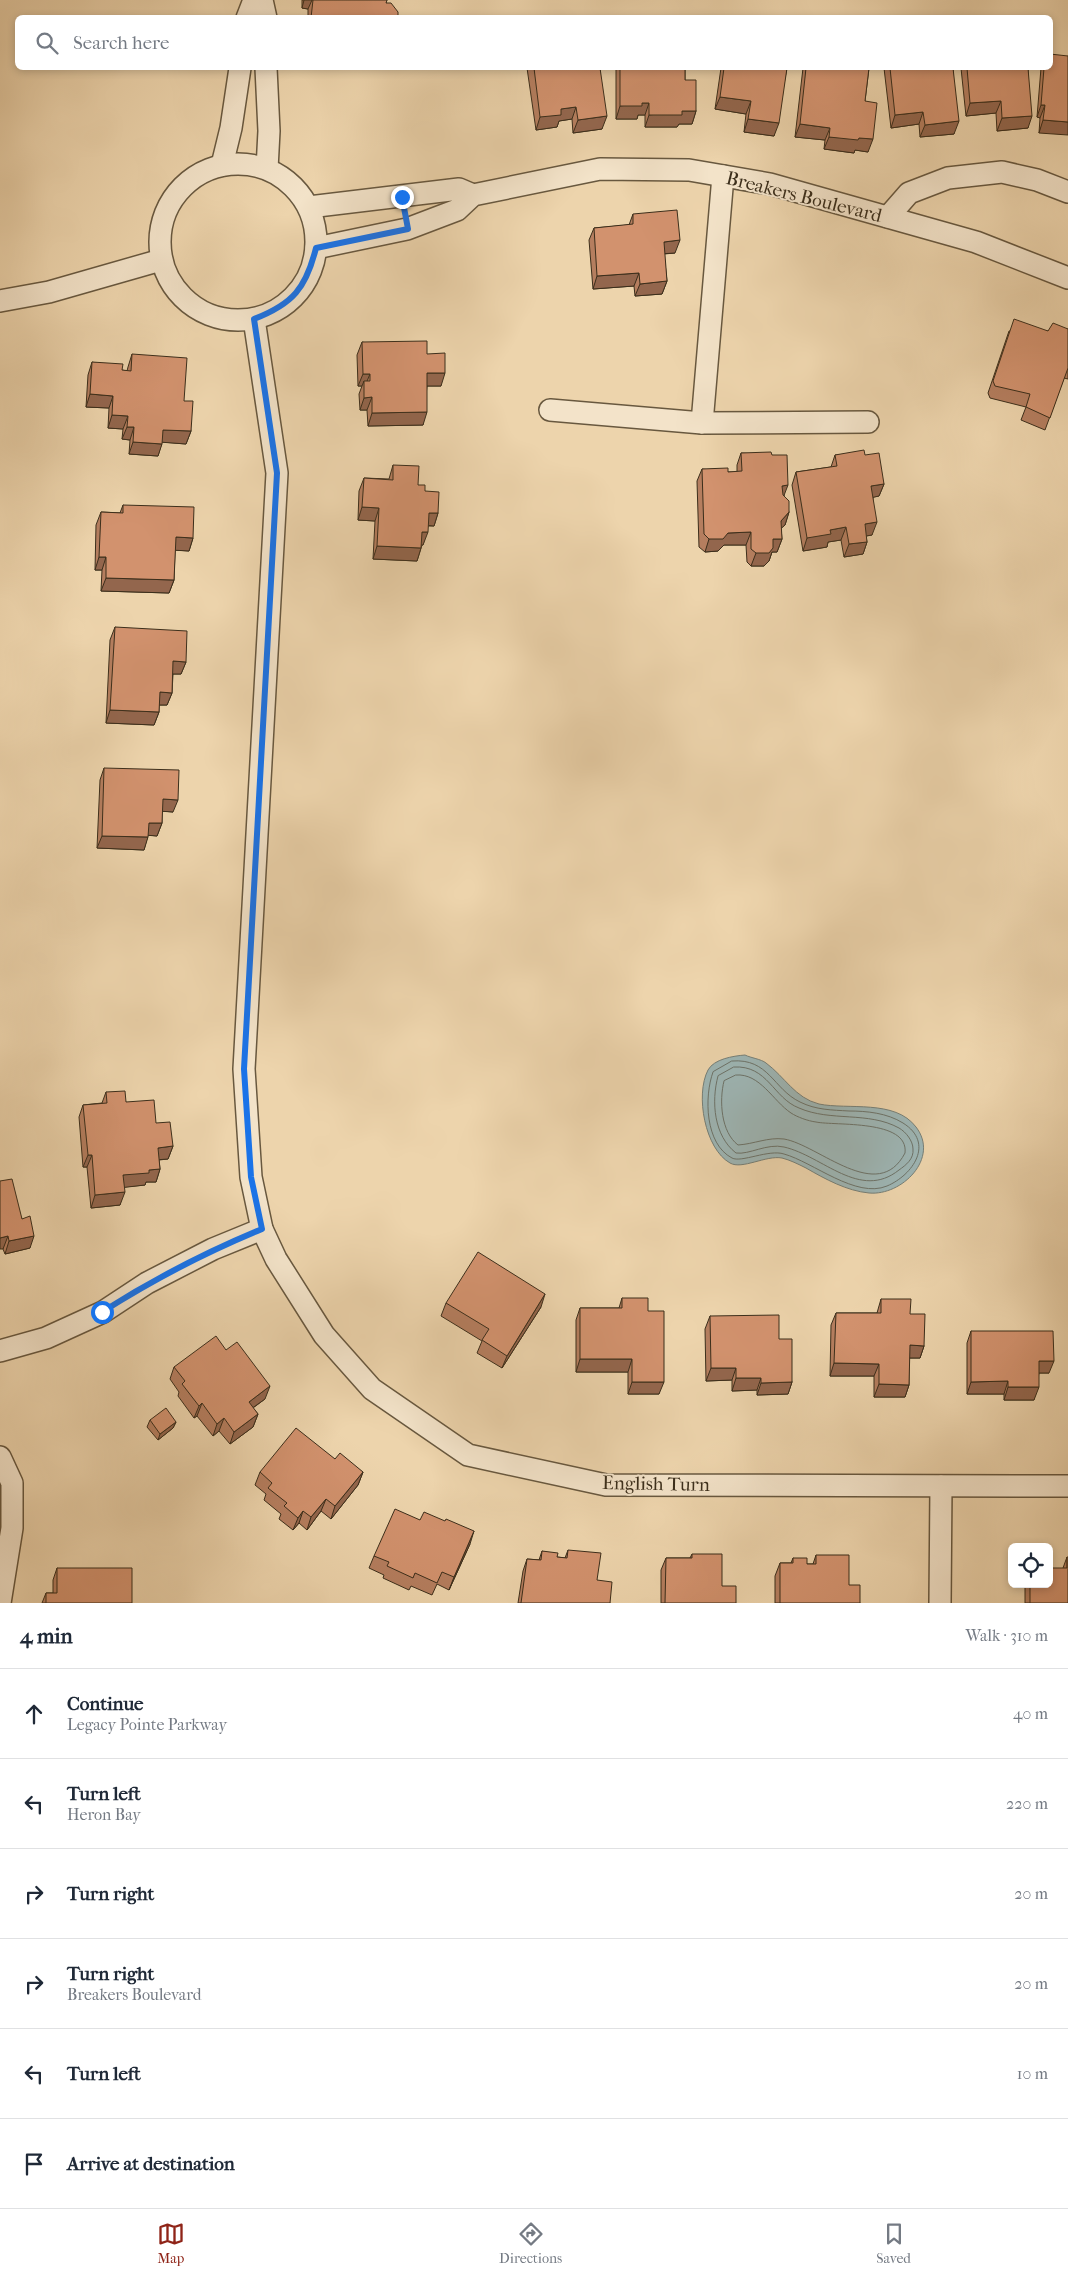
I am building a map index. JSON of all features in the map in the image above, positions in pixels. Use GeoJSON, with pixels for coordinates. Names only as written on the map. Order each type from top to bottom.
{"type":"FeatureCollection","features":[{"type":"Feature","properties":{"kind":"street"},"geometry":{"type":"LineString","coordinates":[[248,15],[254,0]]}},
{"type":"Feature","properties":{"kind":"street"},"geometry":{"type":"LineString","coordinates":[[262,0],[265,15]]}},
{"type":"Feature","properties":{"kind":"street"},"geometry":{"type":"LineString","coordinates":[[222,164],[231,128],[239,73],[266,73],[269,131],[267,169]]}},
{"type":"Feature","properties":{"kind":"street"},"geometry":{"type":"LineString","coordinates":[[245,163],[267,169],[291,184],[309,207],[315,228],[316,248],[310,272],[297,294],[277,310],[254,319],[229,320],[206,314],[186,301],[170,283],[161,260],[159,235],[165,211],[179,189],[198,173],[222,164],[245,163]]}},
{"type":"Feature","properties":{"kind":"street","name":"Breakers Boulevard"},"geometry":{"type":"LineString","coordinates":[[316,248],[408,229],[457,210],[473,195],[600,169],[689,170],[770,184],[976,242],[1068,278]]}},
{"type":"Feature","properties":{"kind":"street"},"geometry":{"type":"LineString","coordinates":[[888,217],[909,193],[948,178],[1002,172],[1037,180],[1068,192]]}},
{"type":"Feature","properties":{"kind":"street"},"geometry":{"type":"LineString","coordinates":[[702,423],[723,176]]}},
{"type":"Feature","properties":{"kind":"street","name":"Breakers Boulevard"},"geometry":{"type":"LineString","coordinates":[[309,207],[459,189],[473,195]]}},
{"type":"Feature","properties":{"kind":"street"},"geometry":{"type":"LineString","coordinates":[[402,197],[408,229]]}},
{"type":"Feature","properties":{"kind":"street"},"geometry":{"type":"LineString","coordinates":[[0,301],[49,292],[161,260]]}},
{"type":"Feature","properties":{"kind":"street","name":"English Turn"},"geometry":{"type":"LineString","coordinates":[[254,319],[277,473],[244,1069],[251,1177],[262,1229],[276,1259],[324,1335],[372,1389],[468,1455],[606,1486],[1068,1486]]}},
{"type":"Feature","properties":{"kind":"street"},"geometry":{"type":"LineString","coordinates":[[550,410],[702,423],[868,422]]}},
{"type":"Feature","properties":{"kind":"street"},"geometry":{"type":"LineString","coordinates":[[0,1350],[46,1338],[86,1319],[147,1283],[205,1254],[262,1229]]}},
{"type":"Feature","properties":{"kind":"street"},"geometry":{"type":"LineString","coordinates":[[0,1458],[12,1483],[12,1528],[0,1603]]}},
{"type":"Feature","properties":{"kind":"street"},"geometry":{"type":"LineString","coordinates":[[940,1603],[941,1486]]}},
{"type":"Feature","properties":{"kind":"water"},"geometry":{"type":"Polygon","coordinates":[[[745,1055],[766,1063],[797,1092],[811,1101],[831,1106],[884,1109],[896,1112],[907,1118],[916,1127],[922,1139],[923,1151],[914,1173],[905,1182],[894,1188],[869,1193],[844,1187],[782,1158],[769,1158],[741,1165],[730,1163],[721,1156],[709,1134],[705,1121],[702,1093],[704,1081],[711,1066],[724,1059],[745,1055]]]}},
{"type":"Feature","properties":{"kind":"building"},"geometry":{"type":"Polygon","coordinates":[[[313,0],[387,0],[386,3],[391,3],[398,12],[398,15],[311,15],[313,0]]]}},
{"type":"Feature","properties":{"kind":"building"},"geometry":{"type":"Polygon","coordinates":[[[1053,54],[1068,56],[1068,122],[1043,120],[1045,105],[1041,105],[1044,70],[1053,70],[1053,54]]]}},
{"type":"Feature","properties":{"kind":"building"},"geometry":{"type":"Polygon","coordinates":[[[534,70],[600,70],[607,116],[578,120],[576,107],[561,109],[561,115],[540,117],[534,70]]]}},
{"type":"Feature","properties":{"kind":"building"},"geometry":{"type":"Polygon","coordinates":[[[620,70],[685,70],[685,80],[696,80],[696,111],[682,111],[682,115],[649,115],[649,103],[642,103],[642,106],[620,106],[620,70]]]}},
{"type":"Feature","properties":{"kind":"building"},"geometry":{"type":"Polygon","coordinates":[[[724,70],[787,70],[779,123],[748,119],[751,101],[720,97],[724,70]]]}},
{"type":"Feature","properties":{"kind":"building"},"geometry":{"type":"Polygon","coordinates":[[[806,70],[869,70],[865,101],[877,103],[873,139],[859,138],[858,140],[829,137],[830,128],[800,124],[806,70]]]}},
{"type":"Feature","properties":{"kind":"building"},"geometry":{"type":"Polygon","coordinates":[[[890,70],[953,70],[959,121],[925,125],[923,112],[895,115],[890,70]]]}},
{"type":"Feature","properties":{"kind":"building"},"geometry":{"type":"Polygon","coordinates":[[[967,70],[1028,70],[1032,116],[1002,118],[1001,101],[970,103],[967,70]]]}},
{"type":"Feature","properties":{"kind":"building"},"geometry":{"type":"Polygon","coordinates":[[[677,210],[680,240],[664,242],[667,281],[640,284],[639,273],[597,276],[594,228],[633,224],[633,214],[677,210]]]}},
{"type":"Feature","properties":{"kind":"building"},"geometry":{"type":"Polygon","coordinates":[[[1014,319],[1048,331],[1053,323],[1068,329],[1068,368],[1050,418],[1026,407],[1030,394],[995,386],[993,381],[1014,319]]]}},
{"type":"Feature","properties":{"kind":"building"},"geometry":{"type":"Polygon","coordinates":[[[427,341],[427,354],[445,353],[445,373],[427,373],[427,412],[372,413],[372,397],[364,398],[364,381],[370,381],[370,374],[363,374],[362,342],[427,341]]]}},
{"type":"Feature","properties":{"kind":"building"},"geometry":{"type":"Polygon","coordinates":[[[132,354],[187,358],[184,401],[193,401],[191,431],[163,430],[162,444],[133,442],[134,427],[127,427],[128,416],[112,415],[113,396],[90,394],[92,362],[123,364],[122,370],[131,371],[132,354]]]}},
{"type":"Feature","properties":{"kind":"building"},"geometry":{"type":"Polygon","coordinates":[[[864,450],[865,455],[879,453],[884,484],[871,486],[877,522],[865,524],[867,542],[849,544],[846,527],[830,530],[831,534],[807,538],[796,472],[837,466],[835,455],[864,450]]]}},
{"type":"Feature","properties":{"kind":"building"},"geometry":{"type":"Polygon","coordinates":[[[771,452],[772,455],[787,455],[788,485],[782,486],[783,495],[789,501],[789,512],[781,521],[782,539],[773,539],[773,548],[769,553],[756,553],[751,549],[751,532],[728,533],[723,539],[709,539],[704,534],[702,469],[728,468],[728,472],[742,471],[741,453],[771,452]]]}},
{"type":"Feature","properties":{"kind":"building"},"geometry":{"type":"Polygon","coordinates":[[[393,465],[419,466],[418,485],[425,485],[425,491],[439,492],[438,513],[429,513],[428,532],[422,532],[421,548],[377,546],[379,508],[362,507],[364,478],[393,480],[393,465]]]}},
{"type":"Feature","properties":{"kind":"building"},"geometry":{"type":"Polygon","coordinates":[[[123,505],[194,507],[193,538],[176,537],[174,580],[106,578],[106,557],[99,557],[101,512],[123,513],[123,505]]]}},
{"type":"Feature","properties":{"kind":"building"},"geometry":{"type":"Polygon","coordinates":[[[115,627],[187,631],[186,662],[173,661],[172,693],[160,692],[159,712],[110,710],[115,627]]]}},
{"type":"Feature","properties":{"kind":"building"},"geometry":{"type":"Polygon","coordinates":[[[104,768],[179,770],[178,800],[163,799],[162,823],[149,823],[148,837],[102,836],[104,768]]]}},
{"type":"Feature","properties":{"kind":"building"},"geometry":{"type":"Polygon","coordinates":[[[125,1091],[126,1102],[154,1100],[156,1123],[170,1122],[173,1146],[158,1148],[160,1169],[149,1170],[149,1173],[123,1175],[125,1192],[95,1195],[92,1155],[88,1155],[83,1105],[107,1103],[106,1092],[125,1091]]]}},
{"type":"Feature","properties":{"kind":"building"},"geometry":{"type":"Polygon","coordinates":[[[12,1179],[22,1219],[30,1216],[34,1236],[9,1241],[8,1236],[0,1238],[0,1181],[12,1179]]]}},
{"type":"Feature","properties":{"kind":"building"},"geometry":{"type":"Polygon","coordinates":[[[478,1252],[545,1294],[507,1356],[482,1340],[489,1329],[446,1303],[478,1252]]]}},
{"type":"Feature","properties":{"kind":"building"},"geometry":{"type":"Polygon","coordinates":[[[622,1298],[648,1298],[648,1311],[664,1311],[664,1382],[632,1382],[632,1359],[580,1359],[580,1308],[622,1308],[622,1298]]]}},
{"type":"Feature","properties":{"kind":"building"},"geometry":{"type":"Polygon","coordinates":[[[881,1299],[911,1299],[910,1314],[925,1314],[924,1346],[910,1345],[909,1385],[879,1384],[879,1364],[834,1363],[836,1313],[881,1313],[881,1299]]]}},
{"type":"Feature","properties":{"kind":"building"},"geometry":{"type":"Polygon","coordinates":[[[779,1315],[779,1339],[792,1339],[792,1382],[761,1383],[761,1378],[736,1378],[736,1368],[711,1368],[710,1316],[779,1315]]]}},
{"type":"Feature","properties":{"kind":"building"},"geometry":{"type":"Polygon","coordinates":[[[971,1331],[1053,1331],[1054,1361],[1039,1361],[1039,1387],[1008,1387],[1008,1381],[971,1382],[971,1331]]]}},
{"type":"Feature","properties":{"kind":"building"},"geometry":{"type":"Polygon","coordinates":[[[216,1336],[226,1350],[237,1342],[270,1386],[249,1402],[258,1414],[234,1432],[224,1418],[217,1424],[202,1403],[199,1406],[182,1384],[185,1381],[174,1367],[216,1336]]]}},
{"type":"Feature","properties":{"kind":"building"},"geometry":{"type":"Polygon","coordinates":[[[166,1408],[176,1422],[160,1434],[150,1420],[166,1408]]]}},
{"type":"Feature","properties":{"kind":"building"},"geometry":{"type":"Polygon","coordinates":[[[296,1428],[335,1459],[340,1453],[363,1472],[335,1506],[326,1499],[311,1517],[303,1511],[298,1518],[284,1506],[287,1503],[268,1488],[272,1483],[260,1472],[296,1428]]]}},
{"type":"Feature","properties":{"kind":"building"},"geometry":{"type":"Polygon","coordinates":[[[395,1509],[420,1520],[424,1512],[474,1531],[454,1577],[442,1572],[437,1583],[415,1573],[413,1578],[387,1566],[389,1562],[374,1556],[395,1509]]]}},
{"type":"Feature","properties":{"kind":"building"},"geometry":{"type":"Polygon","coordinates":[[[568,1550],[601,1553],[597,1580],[612,1582],[610,1603],[521,1603],[527,1559],[541,1560],[542,1551],[558,1553],[557,1557],[567,1558],[568,1550]]]}},
{"type":"Feature","properties":{"kind":"building"},"geometry":{"type":"Polygon","coordinates":[[[692,1554],[722,1554],[722,1586],[736,1586],[736,1603],[665,1603],[666,1558],[692,1558],[692,1554]]]}},
{"type":"Feature","properties":{"kind":"building"},"geometry":{"type":"Polygon","coordinates":[[[816,1555],[849,1555],[849,1585],[860,1585],[860,1603],[780,1603],[780,1563],[793,1563],[793,1558],[807,1558],[807,1564],[816,1564],[816,1555]]]}},
{"type":"Feature","properties":{"kind":"building"},"geometry":{"type":"Polygon","coordinates":[[[1068,1557],[1068,1603],[1030,1603],[1030,1588],[1053,1588],[1053,1568],[1067,1568],[1068,1557]]]}},
{"type":"Feature","properties":{"kind":"building"},"geometry":{"type":"Polygon","coordinates":[[[57,1568],[132,1568],[132,1603],[46,1603],[46,1593],[57,1593],[57,1568]]]}},
{"type":"Feature","properties":{"kind":"route"},"geometry":{"type":"LineString","coordinates":[[102,1312],[147,1283],[213,1250],[262,1229],[251,1177],[244,1069],[277,473],[254,319],[277,310],[297,294],[310,272],[316,248],[408,229],[402,197]]}}]}
